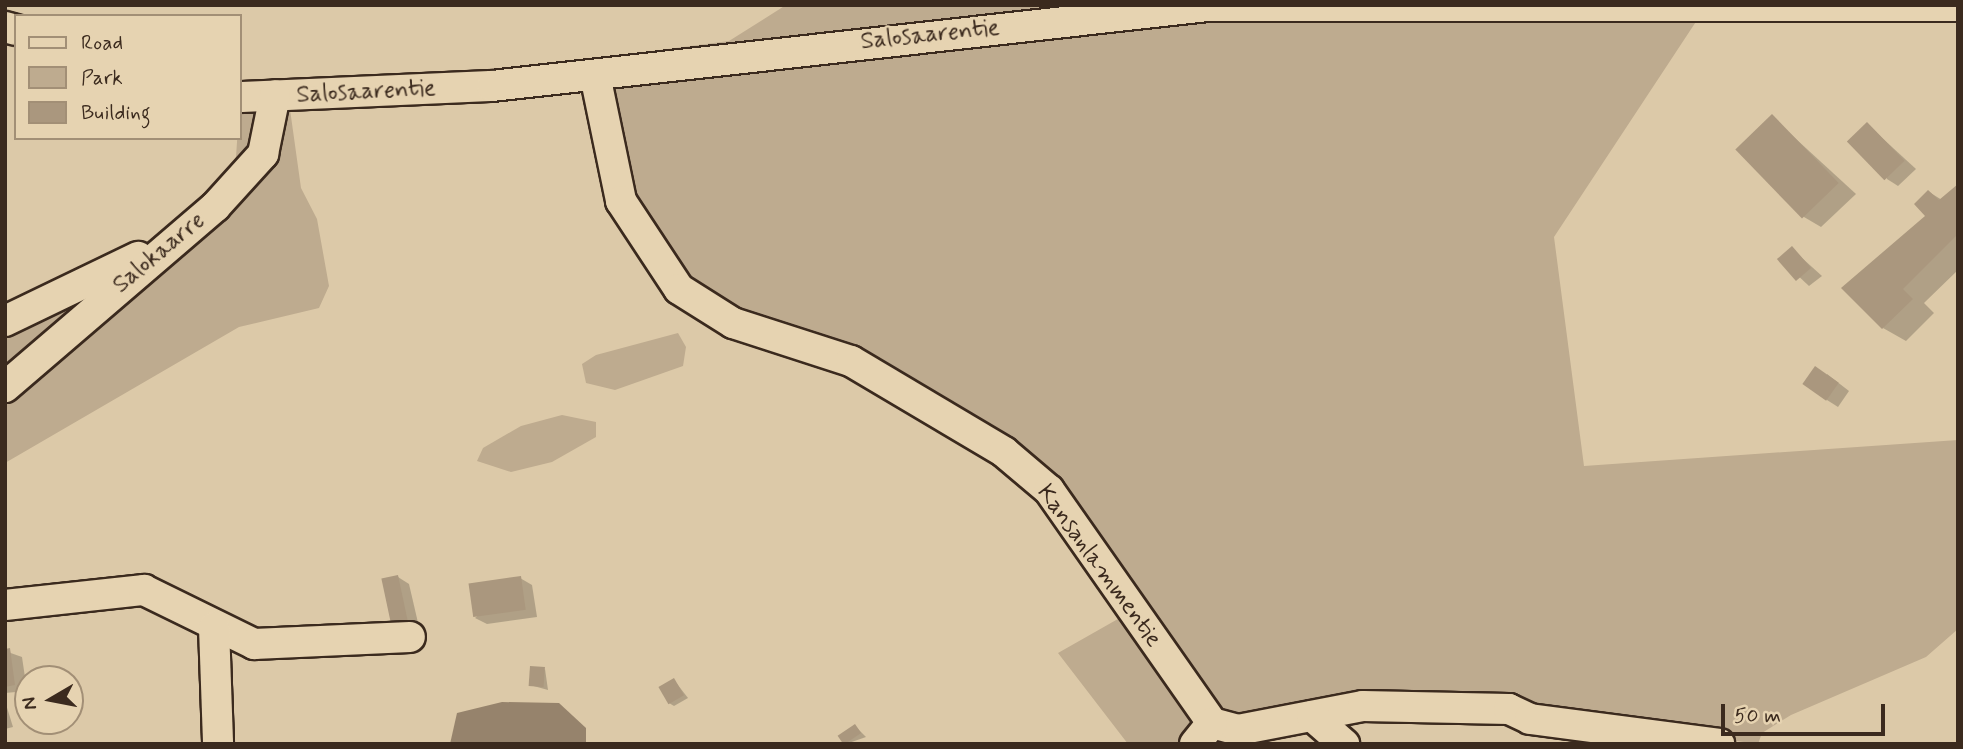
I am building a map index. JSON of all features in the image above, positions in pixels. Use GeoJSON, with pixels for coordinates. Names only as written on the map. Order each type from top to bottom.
{"type":"FeatureCollection","features":[{"type":"Feature","properties":{"kind":"street","name":"Salosaarentie"},"geometry":{"type":"LineString","coordinates":[[242,97],[595,75],[1207,6],[1958,6]]}},
{"type":"Feature","properties":{"kind":"street","name":"Kansanlammentie"},"geometry":{"type":"LineString","coordinates":[[595,75],[621,201],[679,289],[733,323],[851,361],[1004,452],[1049,490],[1215,735],[1363,706],[1509,709],[1530,719],[1719,744]]}},
{"type":"Feature","properties":{"kind":"street","name":"Salokaarre"},"geometry":{"type":"LineString","coordinates":[[5,387],[174,244],[263,154],[275,96]]}},
{"type":"Feature","properties":{"kind":"street"},"geometry":{"type":"LineString","coordinates":[[5,321],[119,264],[174,244]]}},
{"type":"Feature","properties":{"kind":"street"},"geometry":{"type":"LineString","coordinates":[[5,605],[144,590],[211,626],[267,644],[410,637]]}},
{"type":"Feature","properties":{"kind":"street"},"geometry":{"type":"LineString","coordinates":[[211,626],[218,744]]}},
{"type":"Feature","properties":{"kind":"street"},"geometry":{"type":"LineString","coordinates":[[1312,716],[1344,744]]}},
{"type":"Feature","properties":{"kind":"green space"},"geometry":{"type":"Polygon","coordinates":[[[786,5],[1705,8],[1554,237],[1584,466],[1958,440],[1958,629],[1926,657],[1791,715],[1762,733],[1758,744],[1509,709],[1238,730],[1220,744],[1128,744],[1058,653],[1132,611],[1004,452],[679,289],[621,201],[591,59],[729,41],[786,5]]]}},
{"type":"Feature","properties":{"kind":"green space"},"geometry":{"type":"Polygon","coordinates":[[[288,95],[301,188],[317,219],[329,286],[319,308],[239,327],[5,463],[5,321],[215,207],[236,157],[237,140],[242,140],[242,97],[288,95]]]}},
{"type":"Feature","properties":{"kind":"green space"},"geometry":{"type":"Polygon","coordinates":[[[678,333],[686,347],[683,366],[615,390],[586,383],[582,364],[596,355],[678,333]]]}},
{"type":"Feature","properties":{"kind":"green space"},"geometry":{"type":"Polygon","coordinates":[[[562,415],[596,422],[596,437],[552,462],[511,472],[477,461],[483,448],[521,426],[562,415]]]}},
{"type":"Feature","properties":{"kind":"shaded area"},"geometry":{"type":"Polygon","coordinates":[[[502,702],[559,703],[586,728],[586,744],[450,744],[457,713],[502,702]]]}},
{"type":"Feature","properties":{"kind":"building"},"geometry":{"type":"Polygon","coordinates":[[[1772,114],[1839,183],[1802,218],[1735,149],[1772,114]]]}},
{"type":"Feature","properties":{"kind":"building"},"geometry":{"type":"Polygon","coordinates":[[[1867,122],[1905,161],[1884,180],[1847,141],[1867,122]]]}},
{"type":"Feature","properties":{"kind":"building"},"geometry":{"type":"Polygon","coordinates":[[[1958,184],[1958,234],[1903,289],[1913,299],[1882,329],[1841,288],[1925,216],[1914,204],[1928,190],[1939,200],[1958,184]]]}},
{"type":"Feature","properties":{"kind":"building"},"geometry":{"type":"Polygon","coordinates":[[[1792,246],[1811,268],[1796,281],[1777,259],[1792,246]]]}},
{"type":"Feature","properties":{"kind":"building"},"geometry":{"type":"Polygon","coordinates":[[[1815,366],[1839,383],[1826,401],[1802,384],[1815,366]]]}},
{"type":"Feature","properties":{"kind":"building"},"geometry":{"type":"Polygon","coordinates":[[[398,575],[408,621],[391,625],[381,579],[398,575]]]}},
{"type":"Feature","properties":{"kind":"building"},"geometry":{"type":"Polygon","coordinates":[[[521,576],[526,610],[473,617],[469,583],[521,576]]]}},
{"type":"Feature","properties":{"kind":"building"},"geometry":{"type":"Polygon","coordinates":[[[10,648],[14,685],[5,687],[5,649],[10,648]]]}},
{"type":"Feature","properties":{"kind":"building"},"geometry":{"type":"Polygon","coordinates":[[[530,666],[545,667],[544,687],[529,686],[530,666]]]}},
{"type":"Feature","properties":{"kind":"building"},"geometry":{"type":"Polygon","coordinates":[[[674,678],[684,695],[668,704],[658,687],[674,678]]]}},
{"type":"Feature","properties":{"kind":"building"},"geometry":{"type":"Polygon","coordinates":[[[855,724],[861,733],[845,744],[838,736],[855,724]]]}}]}
